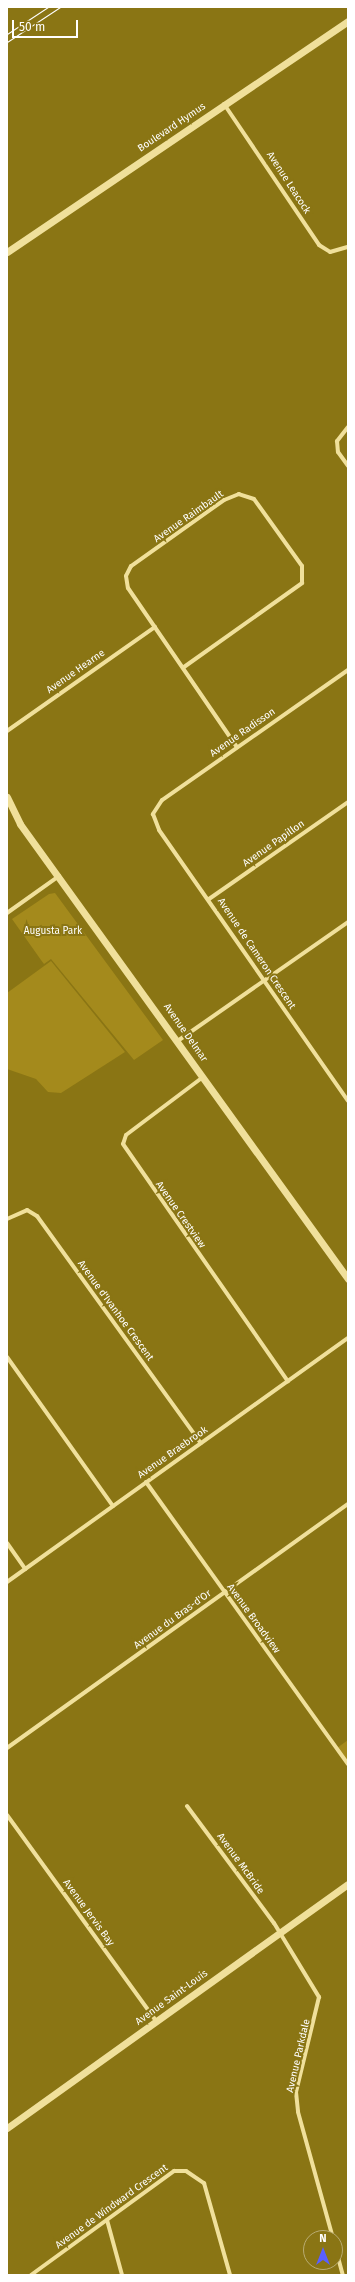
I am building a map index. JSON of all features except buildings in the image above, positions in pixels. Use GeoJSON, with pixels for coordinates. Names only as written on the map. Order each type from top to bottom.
{"type":"FeatureCollection","features":[{"type":"Feature","properties":{"kind":"street","name":"Boulevard Hymus"},"geometry":{"type":"LineString","coordinates":[[7,252],[348,21]]}},
{"type":"Feature","properties":{"kind":"street","name":"Avenue Leacock"},"geometry":{"type":"LineString","coordinates":[[224,104],[319,245],[330,252],[348,247]]}},
{"type":"Feature","properties":{"kind":"street"},"geometry":{"type":"LineString","coordinates":[[348,427],[336,441],[338,452],[348,466]]}},
{"type":"Feature","properties":{"kind":"street","name":"Avenue Raimbault"},"geometry":{"type":"LineString","coordinates":[[184,667],[302,583],[302,566],[254,499],[239,494],[224,500],[131,566],[126,576],[128,588],[184,667],[237,747]]}},
{"type":"Feature","properties":{"kind":"street","name":"Avenue Hearne"},"geometry":{"type":"LineString","coordinates":[[7,731],[155,628]]}},
{"type":"Feature","properties":{"kind":"street","name":"Avenue Radisson"},"geometry":{"type":"LineString","coordinates":[[153,814],[162,800],[348,670]]}},
{"type":"Feature","properties":{"kind":"street","name":"Avenue Delmar"},"geometry":{"type":"LineString","coordinates":[[7,797],[20,824],[179,1040],[203,1077],[348,1279]]}},
{"type":"Feature","properties":{"kind":"street","name":"Avenue Papillon"},"geometry":{"type":"LineString","coordinates":[[209,899],[348,802]]}},
{"type":"Feature","properties":{"kind":"street","name":"Avenue de Cameron Crescent"},"geometry":{"type":"LineString","coordinates":[[153,814],[159,830],[209,899],[348,1101]]}},
{"type":"Feature","properties":{"kind":"street"},"geometry":{"type":"LineString","coordinates":[[7,913],[59,876]]}},
{"type":"Feature","properties":{"kind":"street"},"geometry":{"type":"LineString","coordinates":[[179,1040],[347,924]]}},
{"type":"Feature","properties":{"kind":"street","name":"Avenue Crestview"},"geometry":{"type":"LineString","coordinates":[[203,1077],[126,1135],[123,1144],[288,1381]]}},
{"type":"Feature","properties":{"kind":"street","name":"Avenue d'Ivanhoe Crescent"},"geometry":{"type":"LineString","coordinates":[[7,1219],[27,1210],[37,1216],[201,1443]]}},
{"type":"Feature","properties":{"kind":"street","name":"Avenue Braebrook"},"geometry":{"type":"LineString","coordinates":[[7,1582],[348,1338]]}},
{"type":"Feature","properties":{"kind":"street"},"geometry":{"type":"LineString","coordinates":[[7,1357],[113,1506]]}},
{"type":"Feature","properties":{"kind":"street","name":"Avenue Broadview"},"geometry":{"type":"LineString","coordinates":[[146,1482],[348,1764]]}},
{"type":"Feature","properties":{"kind":"street","name":"Avenue du Bras-d'Or"},"geometry":{"type":"LineString","coordinates":[[7,1748],[348,1504]]}},
{"type":"Feature","properties":{"kind":"street"},"geometry":{"type":"LineString","coordinates":[[7,1543],[25,1568]]}},
{"type":"Feature","properties":{"kind":"street","name":"Avenue McBride"},"geometry":{"type":"LineString","coordinates":[[187,1806],[274,1923],[278,1934]]}},
{"type":"Feature","properties":{"kind":"street","name":"Avenue Jervis Bay"},"geometry":{"type":"LineString","coordinates":[[7,1815],[156,2021]]}},
{"type":"Feature","properties":{"kind":"street","name":"Avenue Saint-Louis"},"geometry":{"type":"LineString","coordinates":[[7,2128],[348,1884]]}},
{"type":"Feature","properties":{"kind":"street","name":"Avenue Parkdale"},"geometry":{"type":"LineString","coordinates":[[278,1934],[319,1997],[296,2092],[298,2112],[331,2230]]}},
{"type":"Feature","properties":{"kind":"street","name":"Avenue de Windward Crescent"},"geometry":{"type":"LineString","coordinates":[[31,2275],[174,2171],[186,2171],[204,2183],[230,2275]]}},
{"type":"Feature","properties":{"kind":"street"},"geometry":{"type":"LineString","coordinates":[[107,2220],[122,2275]]}},
{"type":"Feature","properties":{"kind":"green space","name":"Augusta Park"},"geometry":{"type":"Polygon","coordinates":[[[55,893],[163,1040],[134,1060],[51,959],[44,964],[12,919],[49,894],[55,893]]]}},
{"type":"Feature","properties":{"kind":"green space"},"geometry":{"type":"Polygon","coordinates":[[[51,961],[125,1052],[61,1093],[48,1092],[36,1079],[7,1069],[7,993],[51,961]]]}},
{"type":"Feature","properties":{"kind":"green space"},"geometry":{"type":"Polygon","coordinates":[[[348,1740],[348,1764],[337,1748],[348,1740]]]}},
{"type":"Feature","properties":{"kind":"tram line"},"geometry":{"type":"LineString","coordinates":[[7,34],[48,7]]}},
{"type":"Feature","properties":{"kind":"tram line"},"geometry":{"type":"LineString","coordinates":[[7,42],[60,7]]}}]}
